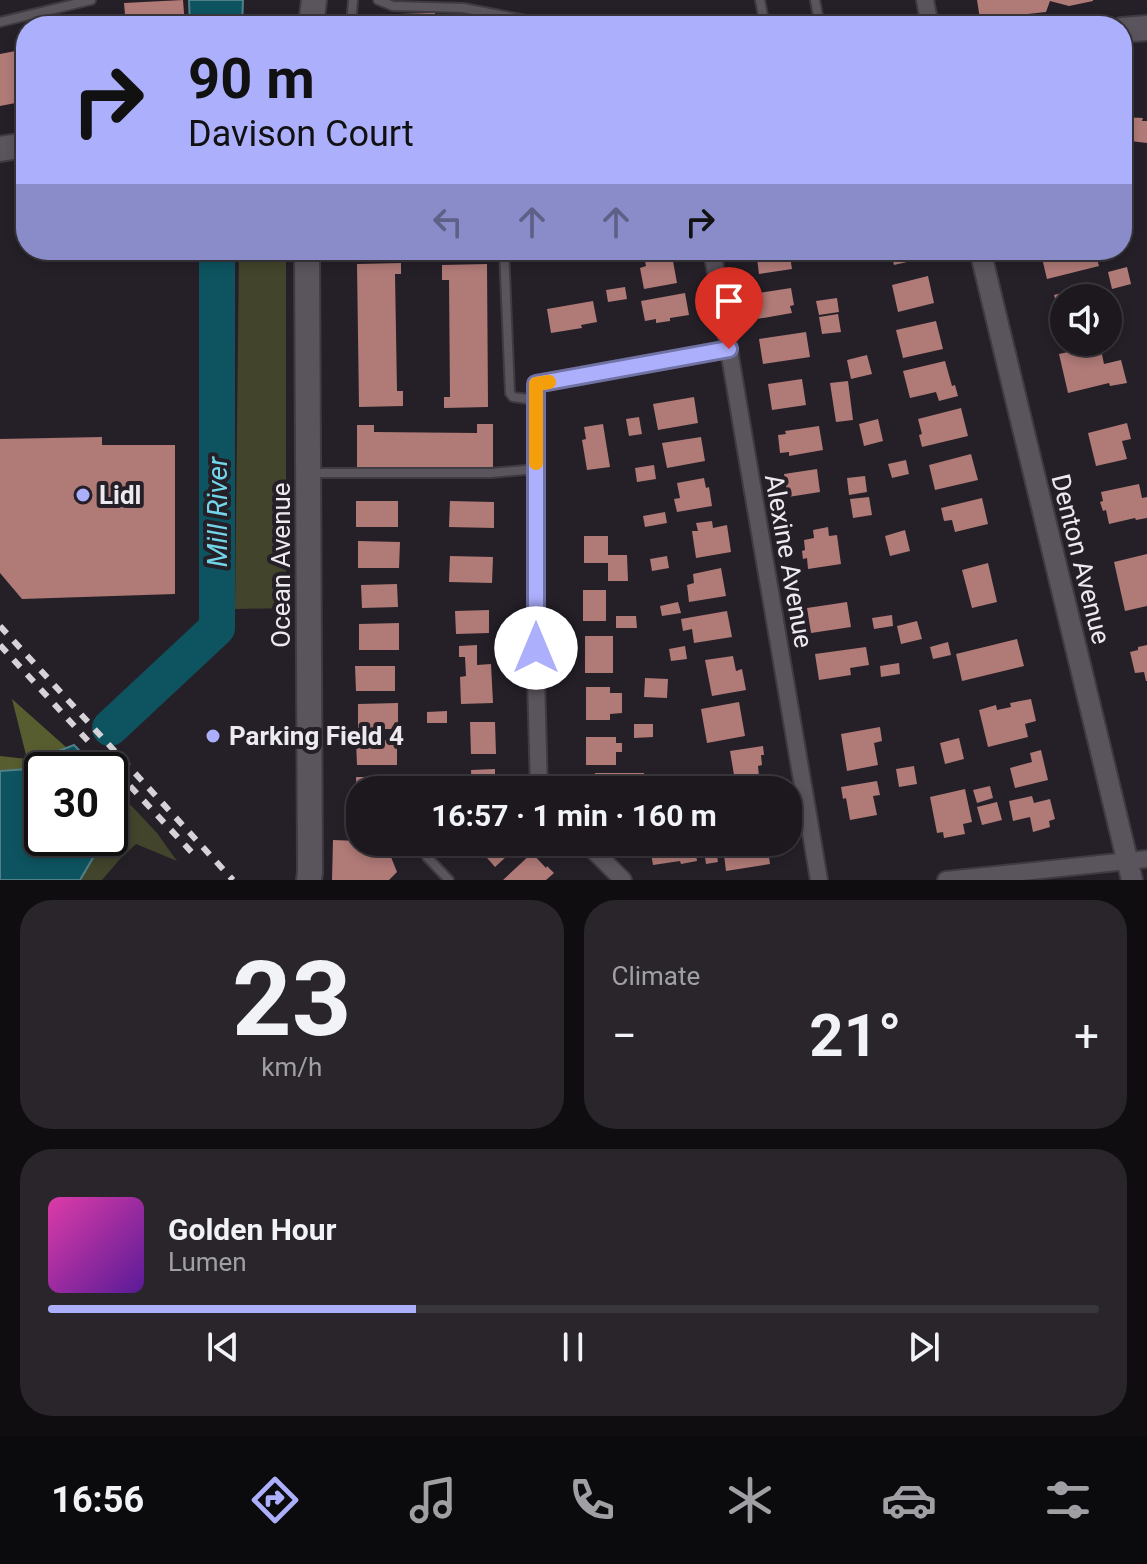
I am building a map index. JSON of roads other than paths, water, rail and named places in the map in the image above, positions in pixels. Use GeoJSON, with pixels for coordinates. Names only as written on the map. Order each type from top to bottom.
{"type":"FeatureCollection","features":[{"type":"Feature","properties":{"kind":"main road","name":"Ocean Avenue"},"geometry":{"type":"LineString","coordinates":[[307,260],[309,880]]}},
{"type":"Feature","properties":{"kind":"street","name":"Alexine Avenue"},"geometry":{"type":"LineString","coordinates":[[714,260],[819,880]]}},
{"type":"Feature","properties":{"kind":"street","name":"Denton Avenue"},"geometry":{"type":"LineString","coordinates":[[983,260],[1136,867]]}},
{"type":"Feature","properties":{"kind":"street"},"geometry":{"type":"LineString","coordinates":[[539,776],[536,384],[729,349]]}},
{"type":"Feature","properties":{"kind":"street"},"geometry":{"type":"LineString","coordinates":[[599,856],[623,880]]}},
{"type":"Feature","properties":{"kind":"street"},"geometry":{"type":"LineString","coordinates":[[946,880],[1136,867]]}},
{"type":"Feature","properties":{"kind":"lane"},"geometry":{"type":"LineString","coordinates":[[25,16],[91,0]]}},
{"type":"Feature","properties":{"kind":"lane"},"geometry":{"type":"LineString","coordinates":[[378,0],[393,6],[463,8],[505,16]]}},
{"type":"Feature","properties":{"kind":"lane"},"geometry":{"type":"LineString","coordinates":[[504,260],[510,393],[513,397],[536,400]]}},
{"type":"Feature","properties":{"kind":"lane"},"geometry":{"type":"LineString","coordinates":[[308,473],[491,473],[536,469]]}},
{"type":"Feature","properties":{"kind":"lane"},"geometry":{"type":"LineString","coordinates":[[427,857],[449,880]]}},
{"type":"Feature","properties":{"kind":"water"},"geometry":{"type":"Polygon","coordinates":[[[189,0],[243,0],[242,16],[190,16],[189,0]]]}},
{"type":"Feature","properties":{"kind":"water"},"geometry":{"type":"Polygon","coordinates":[[[74,745],[81,752],[56,752],[74,745]]]}},
{"type":"Feature","properties":{"kind":"water"},"geometry":{"type":"Polygon","coordinates":[[[24,769],[24,856],[94,856],[80,880],[0,880],[0,771],[24,769]]]}},
{"type":"Feature","properties":{"kind":"waterway","name":"Mill River"},"geometry":{"type":"LineString","coordinates":[[110,728],[217,628],[217,260]]}},
{"type":"Feature","properties":{"kind":"railway"},"geometry":{"type":"LineString","coordinates":[[0,626],[233,880]]}},
{"type":"Feature","properties":{"kind":"railway"},"geometry":{"type":"LineString","coordinates":[[0,645],[89,742]]}},
{"type":"Feature","properties":{"kind":"railway"},"geometry":{"type":"LineString","coordinates":[[130,786],[198,859]]}},
{"type":"Feature","properties":{"kind":"place","name":"Lidl"},"geometry":{"type":"Point","coordinates":[83,495]}},
{"type":"Feature","properties":{"kind":"place","name":"Parking Field 4"},"geometry":{"type":"Point","coordinates":[213,736]}}]}
